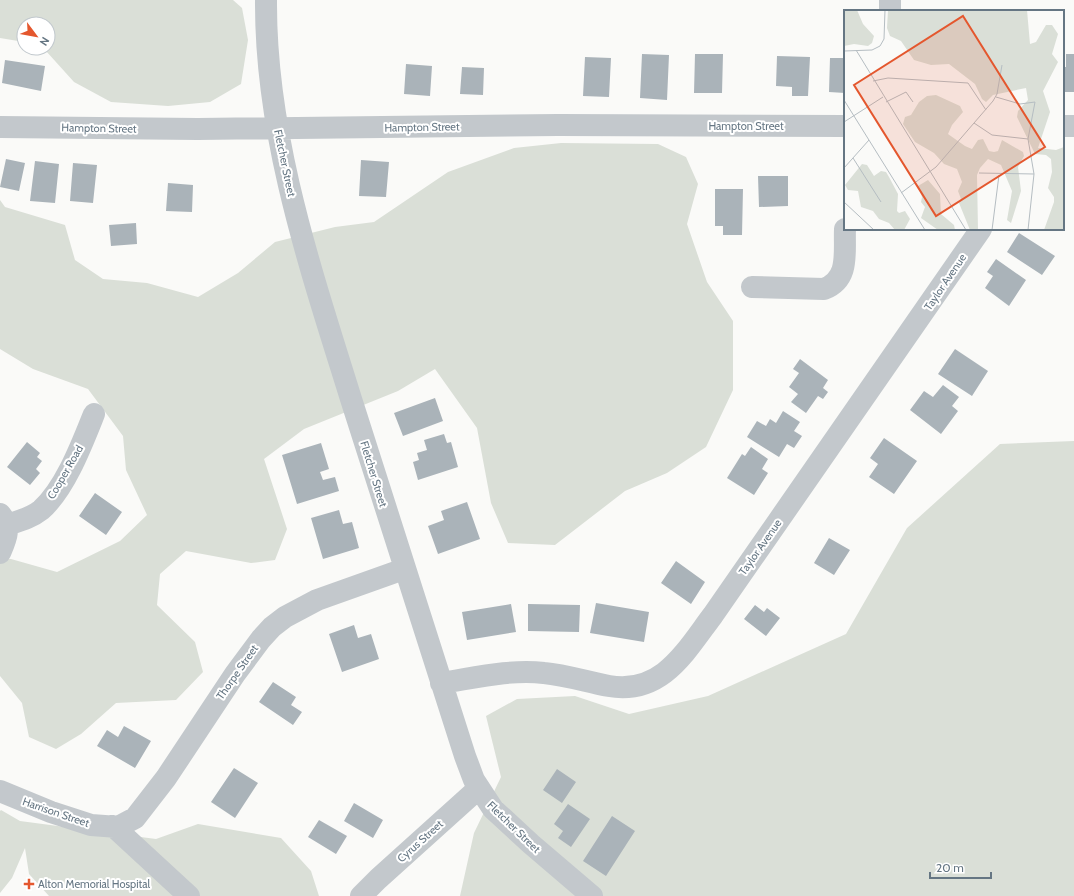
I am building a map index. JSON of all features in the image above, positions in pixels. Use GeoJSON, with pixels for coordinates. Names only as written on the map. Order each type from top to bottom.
{"type":"FeatureCollection","features":[{"type":"Feature","properties":{"kind":"street","name":"Fletcher Street"},"geometry":{"type":"LineString","coordinates":[[266,0],[266,28],[270,76],[278,128],[301,232],[335,349],[404,569],[465,756],[479,788],[494,809],[531,844],[592,896]]}},
{"type":"Feature","properties":{"kind":"street","name":"Hampton Street"},"geometry":{"type":"LineString","coordinates":[[0,127],[278,128],[558,125],[844,126]]}},
{"type":"Feature","properties":{"kind":"street"},"geometry":{"type":"LineString","coordinates":[[752,287],[824,289],[832,286],[839,281],[843,272],[845,230]]}},
{"type":"Feature","properties":{"kind":"street","name":"Taylor Avenue"},"geometry":{"type":"LineString","coordinates":[[441,684],[521,672],[544,673],[611,686],[635,687],[654,681],[663,675],[684,653],[713,615],[980,230]]}},
{"type":"Feature","properties":{"kind":"street","name":"Cooper Road"},"geometry":{"type":"LineString","coordinates":[[0,553],[7,537],[4,519],[27,519],[41,510],[58,489],[78,454],[94,414]]}},
{"type":"Feature","properties":{"kind":"street","name":"Thorpe Street"},"geometry":{"type":"LineString","coordinates":[[113,826],[118,827],[135,818],[166,778],[260,639],[272,627],[285,617],[318,600],[404,569]]}},
{"type":"Feature","properties":{"kind":"street","name":"Cyrus Street"},"geometry":{"type":"LineString","coordinates":[[362,896],[378,879],[479,788]]}},
{"type":"Feature","properties":{"kind":"street","name":"Harrison Street"},"geometry":{"type":"LineString","coordinates":[[0,791],[71,819],[91,825],[113,826]]}},
{"type":"Feature","properties":{"kind":"street"},"geometry":{"type":"LineString","coordinates":[[113,826],[189,896]]}},
{"type":"Feature","properties":{"kind":"shaded area"},"geometry":{"type":"Polygon","coordinates":[[[0,0],[233,0],[242,8],[248,40],[241,84],[210,102],[168,106],[111,102],[74,82],[51,56],[56,56],[56,16],[16,16],[16,41],[0,38],[0,0]]]}},
{"type":"Feature","properties":{"kind":"shaded area"},"geometry":{"type":"Polygon","coordinates":[[[561,143],[658,144],[686,157],[698,184],[687,224],[707,282],[733,321],[733,390],[706,447],[667,473],[625,491],[555,545],[508,543],[491,503],[477,428],[435,369],[398,391],[304,429],[264,459],[287,529],[275,560],[251,563],[186,551],[160,574],[157,605],[195,642],[203,672],[176,700],[116,703],[81,734],[56,749],[29,737],[22,703],[0,676],[0,558],[11,559],[57,572],[120,541],[147,515],[126,470],[123,436],[88,389],[33,369],[0,349],[0,200],[5,207],[65,225],[75,260],[103,279],[147,283],[198,297],[238,273],[275,242],[335,227],[374,222],[448,172],[514,148],[561,143]]]}},
{"type":"Feature","properties":{"kind":"shaded area"},"geometry":{"type":"Polygon","coordinates":[[[1074,441],[1074,896],[460,896],[474,833],[501,777],[486,716],[517,699],[575,696],[629,714],[708,696],[846,634],[907,528],[1000,444],[1074,441]]]}},
{"type":"Feature","properties":{"kind":"shaded area"},"geometry":{"type":"Polygon","coordinates":[[[1,810],[20,821],[156,839],[198,824],[281,838],[311,871],[319,896],[49,896],[29,874],[25,848],[12,878],[0,893],[1,810]]]}},
{"type":"Feature","properties":{"kind":"building"},"geometry":{"type":"Polygon","coordinates":[[[642,54],[669,55],[667,100],[640,98],[642,54]]]}},
{"type":"Feature","properties":{"kind":"building"},"geometry":{"type":"Polygon","coordinates":[[[695,54],[723,54],[722,93],[694,93],[695,54]]]}},
{"type":"Feature","properties":{"kind":"building"},"geometry":{"type":"Polygon","coordinates":[[[1066,54],[1074,54],[1074,92],[1064,92],[1064,67],[1066,67],[1066,54]]]}},
{"type":"Feature","properties":{"kind":"building"},"geometry":{"type":"Polygon","coordinates":[[[777,56],[810,57],[808,96],[792,96],[792,87],[776,86],[777,56]]]}},
{"type":"Feature","properties":{"kind":"building"},"geometry":{"type":"Polygon","coordinates":[[[585,57],[611,58],[609,97],[583,96],[585,57]]]}},
{"type":"Feature","properties":{"kind":"building"},"geometry":{"type":"Polygon","coordinates":[[[830,58],[844,58],[844,93],[829,92],[830,58]]]}},
{"type":"Feature","properties":{"kind":"building"},"geometry":{"type":"Polygon","coordinates":[[[5,60],[45,66],[41,91],[2,83],[5,60]]]}},
{"type":"Feature","properties":{"kind":"building"},"geometry":{"type":"Polygon","coordinates":[[[406,64],[432,66],[430,96],[404,94],[406,64]]]}},
{"type":"Feature","properties":{"kind":"building"},"geometry":{"type":"Polygon","coordinates":[[[462,67],[484,68],[483,95],[460,94],[462,67]]]}},
{"type":"Feature","properties":{"kind":"building"},"geometry":{"type":"Polygon","coordinates":[[[6,159],[25,163],[19,191],[0,187],[6,159]]]}},
{"type":"Feature","properties":{"kind":"building"},"geometry":{"type":"Polygon","coordinates":[[[361,160],[389,162],[386,197],[359,196],[361,160]]]}},
{"type":"Feature","properties":{"kind":"building"},"geometry":{"type":"Polygon","coordinates":[[[35,161],[59,164],[55,203],[30,201],[35,161]]]}},
{"type":"Feature","properties":{"kind":"building"},"geometry":{"type":"Polygon","coordinates":[[[73,163],[97,165],[93,203],[70,201],[73,163]]]}},
{"type":"Feature","properties":{"kind":"building"},"geometry":{"type":"Polygon","coordinates":[[[758,176],[788,176],[788,206],[759,207],[758,176]]]}},
{"type":"Feature","properties":{"kind":"building"},"geometry":{"type":"Polygon","coordinates":[[[168,183],[193,185],[192,212],[166,211],[168,183]]]}},
{"type":"Feature","properties":{"kind":"building"},"geometry":{"type":"Polygon","coordinates":[[[715,189],[743,189],[742,235],[723,235],[723,226],[715,226],[715,189]]]}},
{"type":"Feature","properties":{"kind":"building"},"geometry":{"type":"Polygon","coordinates":[[[136,223],[137,244],[111,246],[109,225],[136,223]]]}},
{"type":"Feature","properties":{"kind":"building"},"geometry":{"type":"Polygon","coordinates":[[[1019,233],[1055,256],[1042,275],[1007,252],[1019,233]]]}},
{"type":"Feature","properties":{"kind":"building"},"geometry":{"type":"Polygon","coordinates":[[[996,259],[1026,280],[1009,306],[985,288],[993,276],[987,272],[996,259]]]}},
{"type":"Feature","properties":{"kind":"building"},"geometry":{"type":"Polygon","coordinates":[[[955,349],[988,371],[972,396],[938,374],[955,349]]]}},
{"type":"Feature","properties":{"kind":"building"},"geometry":{"type":"Polygon","coordinates":[[[800,359],[828,380],[823,388],[828,392],[823,399],[818,396],[806,413],[791,402],[798,394],[789,387],[799,373],[793,369],[800,359]]]}},
{"type":"Feature","properties":{"kind":"building"},"geometry":{"type":"Polygon","coordinates":[[[943,385],[959,397],[952,406],[958,411],[941,434],[910,410],[924,391],[933,397],[943,385]]]}},
{"type":"Feature","properties":{"kind":"building"},"geometry":{"type":"Polygon","coordinates":[[[435,398],[443,421],[403,436],[394,413],[435,398]]]}},
{"type":"Feature","properties":{"kind":"building"},"geometry":{"type":"Polygon","coordinates":[[[783,411],[800,422],[794,431],[802,436],[794,448],[787,444],[779,457],[747,437],[757,421],[766,426],[770,419],[776,423],[783,411]]]}},
{"type":"Feature","properties":{"kind":"building"},"geometry":{"type":"Polygon","coordinates":[[[444,434],[447,443],[451,442],[458,467],[418,480],[413,462],[419,460],[417,453],[427,450],[424,440],[444,434]]]}},
{"type":"Feature","properties":{"kind":"building"},"geometry":{"type":"Polygon","coordinates":[[[884,438],[917,461],[894,494],[869,477],[878,464],[870,458],[884,438]]]}},
{"type":"Feature","properties":{"kind":"building"},"geometry":{"type":"Polygon","coordinates":[[[27,442],[40,453],[37,457],[42,461],[36,469],[40,473],[30,485],[7,467],[27,442]]]}},
{"type":"Feature","properties":{"kind":"building"},"geometry":{"type":"Polygon","coordinates":[[[321,443],[329,469],[320,472],[323,480],[335,477],[339,491],[297,504],[282,455],[321,443]]]}},
{"type":"Feature","properties":{"kind":"building"},"geometry":{"type":"Polygon","coordinates":[[[751,447],[768,459],[762,469],[768,473],[754,495],[727,478],[742,454],[745,456],[751,447]]]}},
{"type":"Feature","properties":{"kind":"building"},"geometry":{"type":"Polygon","coordinates":[[[95,493],[122,512],[106,535],[79,516],[95,493]]]}},
{"type":"Feature","properties":{"kind":"building"},"geometry":{"type":"Polygon","coordinates":[[[467,502],[480,539],[438,554],[428,526],[444,520],[441,511],[467,502]]]}},
{"type":"Feature","properties":{"kind":"building"},"geometry":{"type":"Polygon","coordinates":[[[339,510],[343,524],[352,522],[359,548],[323,559],[311,518],[339,510]]]}},
{"type":"Feature","properties":{"kind":"building"},"geometry":{"type":"Polygon","coordinates":[[[829,538],[850,550],[834,575],[814,563],[829,538]]]}},
{"type":"Feature","properties":{"kind":"building"},"geometry":{"type":"Polygon","coordinates":[[[676,561],[705,582],[691,604],[661,583],[676,561]]]}},
{"type":"Feature","properties":{"kind":"building"},"geometry":{"type":"Polygon","coordinates":[[[596,603],[649,612],[644,642],[590,633],[596,603]]]}},
{"type":"Feature","properties":{"kind":"building"},"geometry":{"type":"Polygon","coordinates":[[[511,604],[516,632],[467,640],[462,612],[511,604]]]}},
{"type":"Feature","properties":{"kind":"building"},"geometry":{"type":"Polygon","coordinates":[[[528,604],[580,605],[579,632],[528,631],[528,604]]]}},
{"type":"Feature","properties":{"kind":"building"},"geometry":{"type":"Polygon","coordinates":[[[755,605],[764,612],[767,608],[780,618],[766,636],[744,619],[755,605]]]}},
{"type":"Feature","properties":{"kind":"building"},"geometry":{"type":"Polygon","coordinates":[[[354,625],[358,638],[371,634],[379,659],[342,672],[329,634],[354,625]]]}},
{"type":"Feature","properties":{"kind":"building"},"geometry":{"type":"Polygon","coordinates":[[[273,682],[296,697],[291,705],[302,712],[293,725],[259,702],[273,682]]]}},
{"type":"Feature","properties":{"kind":"building"},"geometry":{"type":"Polygon","coordinates":[[[124,726],[151,741],[135,768],[97,746],[107,730],[118,737],[124,726]]]}},
{"type":"Feature","properties":{"kind":"building"},"geometry":{"type":"Polygon","coordinates":[[[234,768],[258,783],[235,818],[211,802],[234,768]]]}},
{"type":"Feature","properties":{"kind":"building"},"geometry":{"type":"Polygon","coordinates":[[[557,769],[576,782],[562,803],[543,790],[557,769]]]}},
{"type":"Feature","properties":{"kind":"building"},"geometry":{"type":"Polygon","coordinates":[[[354,803],[383,820],[373,838],[344,821],[354,803]]]}},
{"type":"Feature","properties":{"kind":"building"},"geometry":{"type":"Polygon","coordinates":[[[568,804],[590,819],[571,847],[558,838],[563,831],[554,824],[568,804]]]}},
{"type":"Feature","properties":{"kind":"building"},"geometry":{"type":"Polygon","coordinates":[[[612,816],[635,831],[606,876],[583,861],[612,816]]]}},
{"type":"Feature","properties":{"kind":"building"},"geometry":{"type":"Polygon","coordinates":[[[319,820],[347,836],[336,854],[308,837],[319,820]]]}},
{"type":"Feature","properties":{"kind":"place","name":"Alton Memorial Hospital"},"geometry":{"type":"Point","coordinates":[29,884]}}]}
